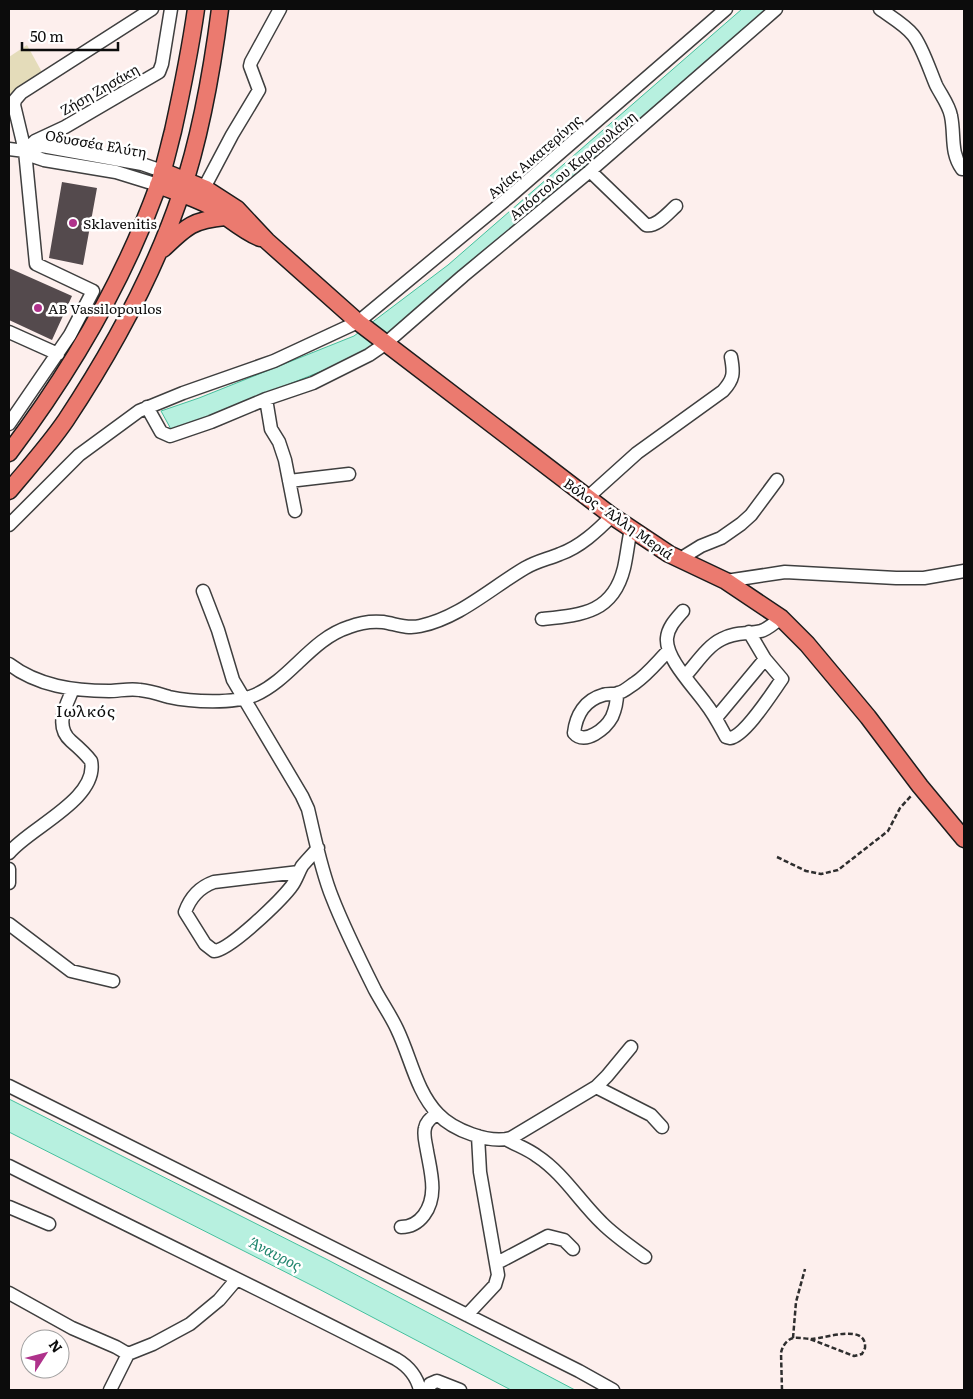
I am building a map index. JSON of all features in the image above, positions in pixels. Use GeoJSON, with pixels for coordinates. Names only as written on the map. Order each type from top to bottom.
{"type":"FeatureCollection","features":[{"type":"Feature","properties":{"kind":"main road"},"geometry":{"type":"LineString","coordinates":[[9,453],[88,335],[119,278],[160,178],[186,74],[196,9]]}},
{"type":"Feature","properties":{"kind":"main road"},"geometry":{"type":"LineString","coordinates":[[9,491],[66,420],[118,332],[156,256],[183,187],[207,93],[220,9]]}},
{"type":"Feature","properties":{"kind":"main road","name":"Βόλος - Άλλη Μεριά"},"geometry":{"type":"LineString","coordinates":[[160,178],[183,187],[249,233],[267,241]]}},
{"type":"Feature","properties":{"kind":"main road","name":"Βόλος - Άλλη Μεριά"},"geometry":{"type":"LineString","coordinates":[[183,187],[204,188],[237,209],[267,241],[358,322],[587,498],[631,529],[680,559],[726,581],[780,618],[813,651],[868,717],[920,786],[964,839]]}},
{"type":"Feature","properties":{"kind":"main road"},"geometry":{"type":"LineString","coordinates":[[156,256],[186,227],[201,221],[225,217]]}},
{"type":"Feature","properties":{"kind":"street"},"geometry":{"type":"LineString","coordinates":[[9,424],[58,354],[93,291],[36,264],[25,151],[14,105],[17,96],[152,9]]}},
{"type":"Feature","properties":{"kind":"street"},"geometry":{"type":"LineString","coordinates":[[204,188],[232,135],[259,90],[250,62],[280,9]]}},
{"type":"Feature","properties":{"kind":"street","name":"Απόστολου Καραουλάνη"},"geometry":{"type":"LineString","coordinates":[[147,407],[162,432],[170,436],[313,383],[354,364],[385,344],[463,276],[590,171],[776,9]]}},
{"type":"Feature","properties":{"kind":"street"},"geometry":{"type":"LineString","coordinates":[[880,9],[906,28],[918,41],[949,109],[955,158],[962,169],[964,169]]}},
{"type":"Feature","properties":{"kind":"street","name":"Ζήση Ζησάκη"},"geometry":{"type":"LineString","coordinates":[[25,151],[35,141],[65,127],[159,72],[162,64],[169,10]]}},
{"type":"Feature","properties":{"kind":"street","name":"Αγίας Αικατερίνης"},"geometry":{"type":"LineString","coordinates":[[9,525],[79,455],[147,407],[274,360],[358,322],[509,197],[724,10]]}},
{"type":"Feature","properties":{"kind":"street","name":"Οδυσσέα Ελύτη"},"geometry":{"type":"LineString","coordinates":[[9,148],[25,151],[42,146],[137,163],[160,178]]}},
{"type":"Feature","properties":{"kind":"street"},"geometry":{"type":"LineString","coordinates":[[590,171],[646,225],[655,224],[676,206]]}},
{"type":"Feature","properties":{"kind":"street"},"geometry":{"type":"LineString","coordinates":[[9,332],[58,354]]}},
{"type":"Feature","properties":{"kind":"street"},"geometry":{"type":"LineString","coordinates":[[587,498],[637,453],[723,391],[729,385],[734,372],[731,357]]}},
{"type":"Feature","properties":{"kind":"street"},"geometry":{"type":"LineString","coordinates":[[266,399],[271,429],[280,445],[295,511]]}},
{"type":"Feature","properties":{"kind":"street"},"geometry":{"type":"LineString","coordinates":[[289,481],[350,474]]}},
{"type":"Feature","properties":{"kind":"street"},"geometry":{"type":"LineString","coordinates":[[680,559],[701,546],[721,538],[741,524],[751,515],[777,480]]}},
{"type":"Feature","properties":{"kind":"street"},"geometry":{"type":"LineString","coordinates":[[9,664],[27,676],[42,682],[73,689],[109,691],[138,689],[181,699],[243,700],[273,685],[316,646],[336,632],[372,622],[382,622],[406,628],[416,627],[444,618],[531,564],[573,548],[612,516]]}},
{"type":"Feature","properties":{"kind":"street"},"geometry":{"type":"LineString","coordinates":[[542,619],[585,613],[604,605],[623,571],[631,529]]}},
{"type":"Feature","properties":{"kind":"street"},"geometry":{"type":"LineString","coordinates":[[726,581],[785,572],[924,578],[964,570]]}},
{"type":"Feature","properties":{"kind":"street"},"geometry":{"type":"LineString","coordinates":[[203,592],[218,630],[231,676],[243,700],[302,796],[308,810],[331,896],[376,991],[398,1030],[418,1083],[428,1102],[437,1114],[455,1128],[478,1136],[506,1140],[537,1155],[551,1167],[603,1224],[645,1257]]}},
{"type":"Feature","properties":{"kind":"street"},"geometry":{"type":"LineString","coordinates":[[683,611],[668,630],[669,650],[677,665],[716,718],[726,737],[730,738],[734,738],[747,726],[782,679],[765,659],[749,632]]}},
{"type":"Feature","properties":{"kind":"street"},"geometry":{"type":"LineString","coordinates":[[686,676],[716,643],[722,639],[761,631],[770,627],[780,618]]}},
{"type":"Feature","properties":{"kind":"street"},"geometry":{"type":"LineString","coordinates":[[617,694],[637,682],[669,650]]}},
{"type":"Feature","properties":{"kind":"street"},"geometry":{"type":"LineString","coordinates":[[716,718],[765,659]]}},
{"type":"Feature","properties":{"kind":"street"},"geometry":{"type":"LineString","coordinates":[[10,849],[56,816],[78,794],[92,774],[91,761],[66,736],[62,729],[62,719],[73,689]]}},
{"type":"Feature","properties":{"kind":"street"},"geometry":{"type":"LineString","coordinates":[[299,872],[207,884],[196,894],[185,912],[205,944],[214,951],[221,950],[243,933],[285,894],[318,848]]}},
{"type":"Feature","properties":{"kind":"street"},"geometry":{"type":"LineString","coordinates":[[9,869],[9,883]]}},
{"type":"Feature","properties":{"kind":"street"},"geometry":{"type":"LineString","coordinates":[[9,924],[71,971],[113,982]]}},
{"type":"Feature","properties":{"kind":"street"},"geometry":{"type":"LineString","coordinates":[[506,1140],[596,1087],[631,1047]]}},
{"type":"Feature","properties":{"kind":"street"},"geometry":{"type":"LineString","coordinates":[[9,1086],[613,1390]]}},
{"type":"Feature","properties":{"kind":"street"},"geometry":{"type":"LineString","coordinates":[[596,1087],[651,1115],[662,1126]]}},
{"type":"Feature","properties":{"kind":"street"},"geometry":{"type":"LineString","coordinates":[[401,1227],[413,1225],[421,1218],[429,1208],[432,1199],[432,1178],[425,1141],[425,1127],[437,1114]]}},
{"type":"Feature","properties":{"kind":"street"},"geometry":{"type":"LineString","coordinates":[[467,1315],[495,1285],[498,1274],[480,1172],[478,1136]]}},
{"type":"Feature","properties":{"kind":"street"},"geometry":{"type":"LineString","coordinates":[[9,1166],[396,1359],[414,1375],[420,1390]]}},
{"type":"Feature","properties":{"kind":"street"},"geometry":{"type":"LineString","coordinates":[[9,1207],[49,1224]]}},
{"type":"Feature","properties":{"kind":"street"},"geometry":{"type":"LineString","coordinates":[[497,1263],[548,1236],[564,1240],[573,1249]]}},
{"type":"Feature","properties":{"kind":"street"},"geometry":{"type":"LineString","coordinates":[[110,1390],[128,1354],[153,1344],[190,1324],[219,1300],[236,1280]]}},
{"type":"Feature","properties":{"kind":"street"},"geometry":{"type":"LineString","coordinates":[[9,1293],[72,1328],[128,1354]]}},
{"type":"Feature","properties":{"kind":"street"},"geometry":{"type":"LineString","coordinates":[[429,1390],[430,1384],[437,1381],[460,1390]]}},
{"type":"Feature","properties":{"kind":"path"},"geometry":{"type":"LineString","coordinates":[[777,857],[806,871],[821,874],[838,870],[888,831],[900,808],[920,786]]}},
{"type":"Feature","properties":{"kind":"path"},"geometry":{"type":"LineString","coordinates":[[793,1338],[796,1302],[805,1269]]}},
{"type":"Feature","properties":{"kind":"path"},"geometry":{"type":"LineString","coordinates":[[782,1390],[782,1348],[785,1343],[793,1338],[810,1339],[855,1334],[863,1338],[866,1348],[862,1354],[854,1356],[810,1339]]}},
{"type":"Feature","properties":{"kind":"shaded area"},"geometry":{"type":"Polygon","coordinates":[[[27,45],[43,74],[9,97],[9,57],[27,45]]]}},
{"type":"Feature","properties":{"kind":"water"},"geometry":{"type":"Polygon","coordinates":[[[742,9],[767,9],[458,277],[367,353],[172,431],[161,411],[199,398],[354,336],[448,265],[742,9]]]}},
{"type":"Feature","properties":{"kind":"water","name":"Άναυρος"},"geometry":{"type":"Polygon","coordinates":[[[9,1099],[328,1260],[575,1390],[511,1390],[315,1287],[9,1132],[9,1099]]]}},
{"type":"Feature","properties":{"kind":"building","name":"Sklavenitis"},"geometry":{"type":"Polygon","coordinates":[[[62,182],[97,188],[83,265],[49,258],[62,182]]]}},
{"type":"Feature","properties":{"kind":"building","name":"AB Vassilopoulos"},"geometry":{"type":"Polygon","coordinates":[[[9,268],[72,296],[52,340],[9,320],[9,268]]]}},
{"type":"Feature","properties":{"kind":"place","name":"Sklavenitis"},"geometry":{"type":"Point","coordinates":[73,223]}},
{"type":"Feature","properties":{"kind":"place","name":"AB Vassilopoulos"},"geometry":{"type":"Point","coordinates":[38,308]}},
{"type":"Feature","properties":{"kind":"district","name":"Ιωλκός"},"geometry":{"type":"Point","coordinates":[86,710]}}]}
